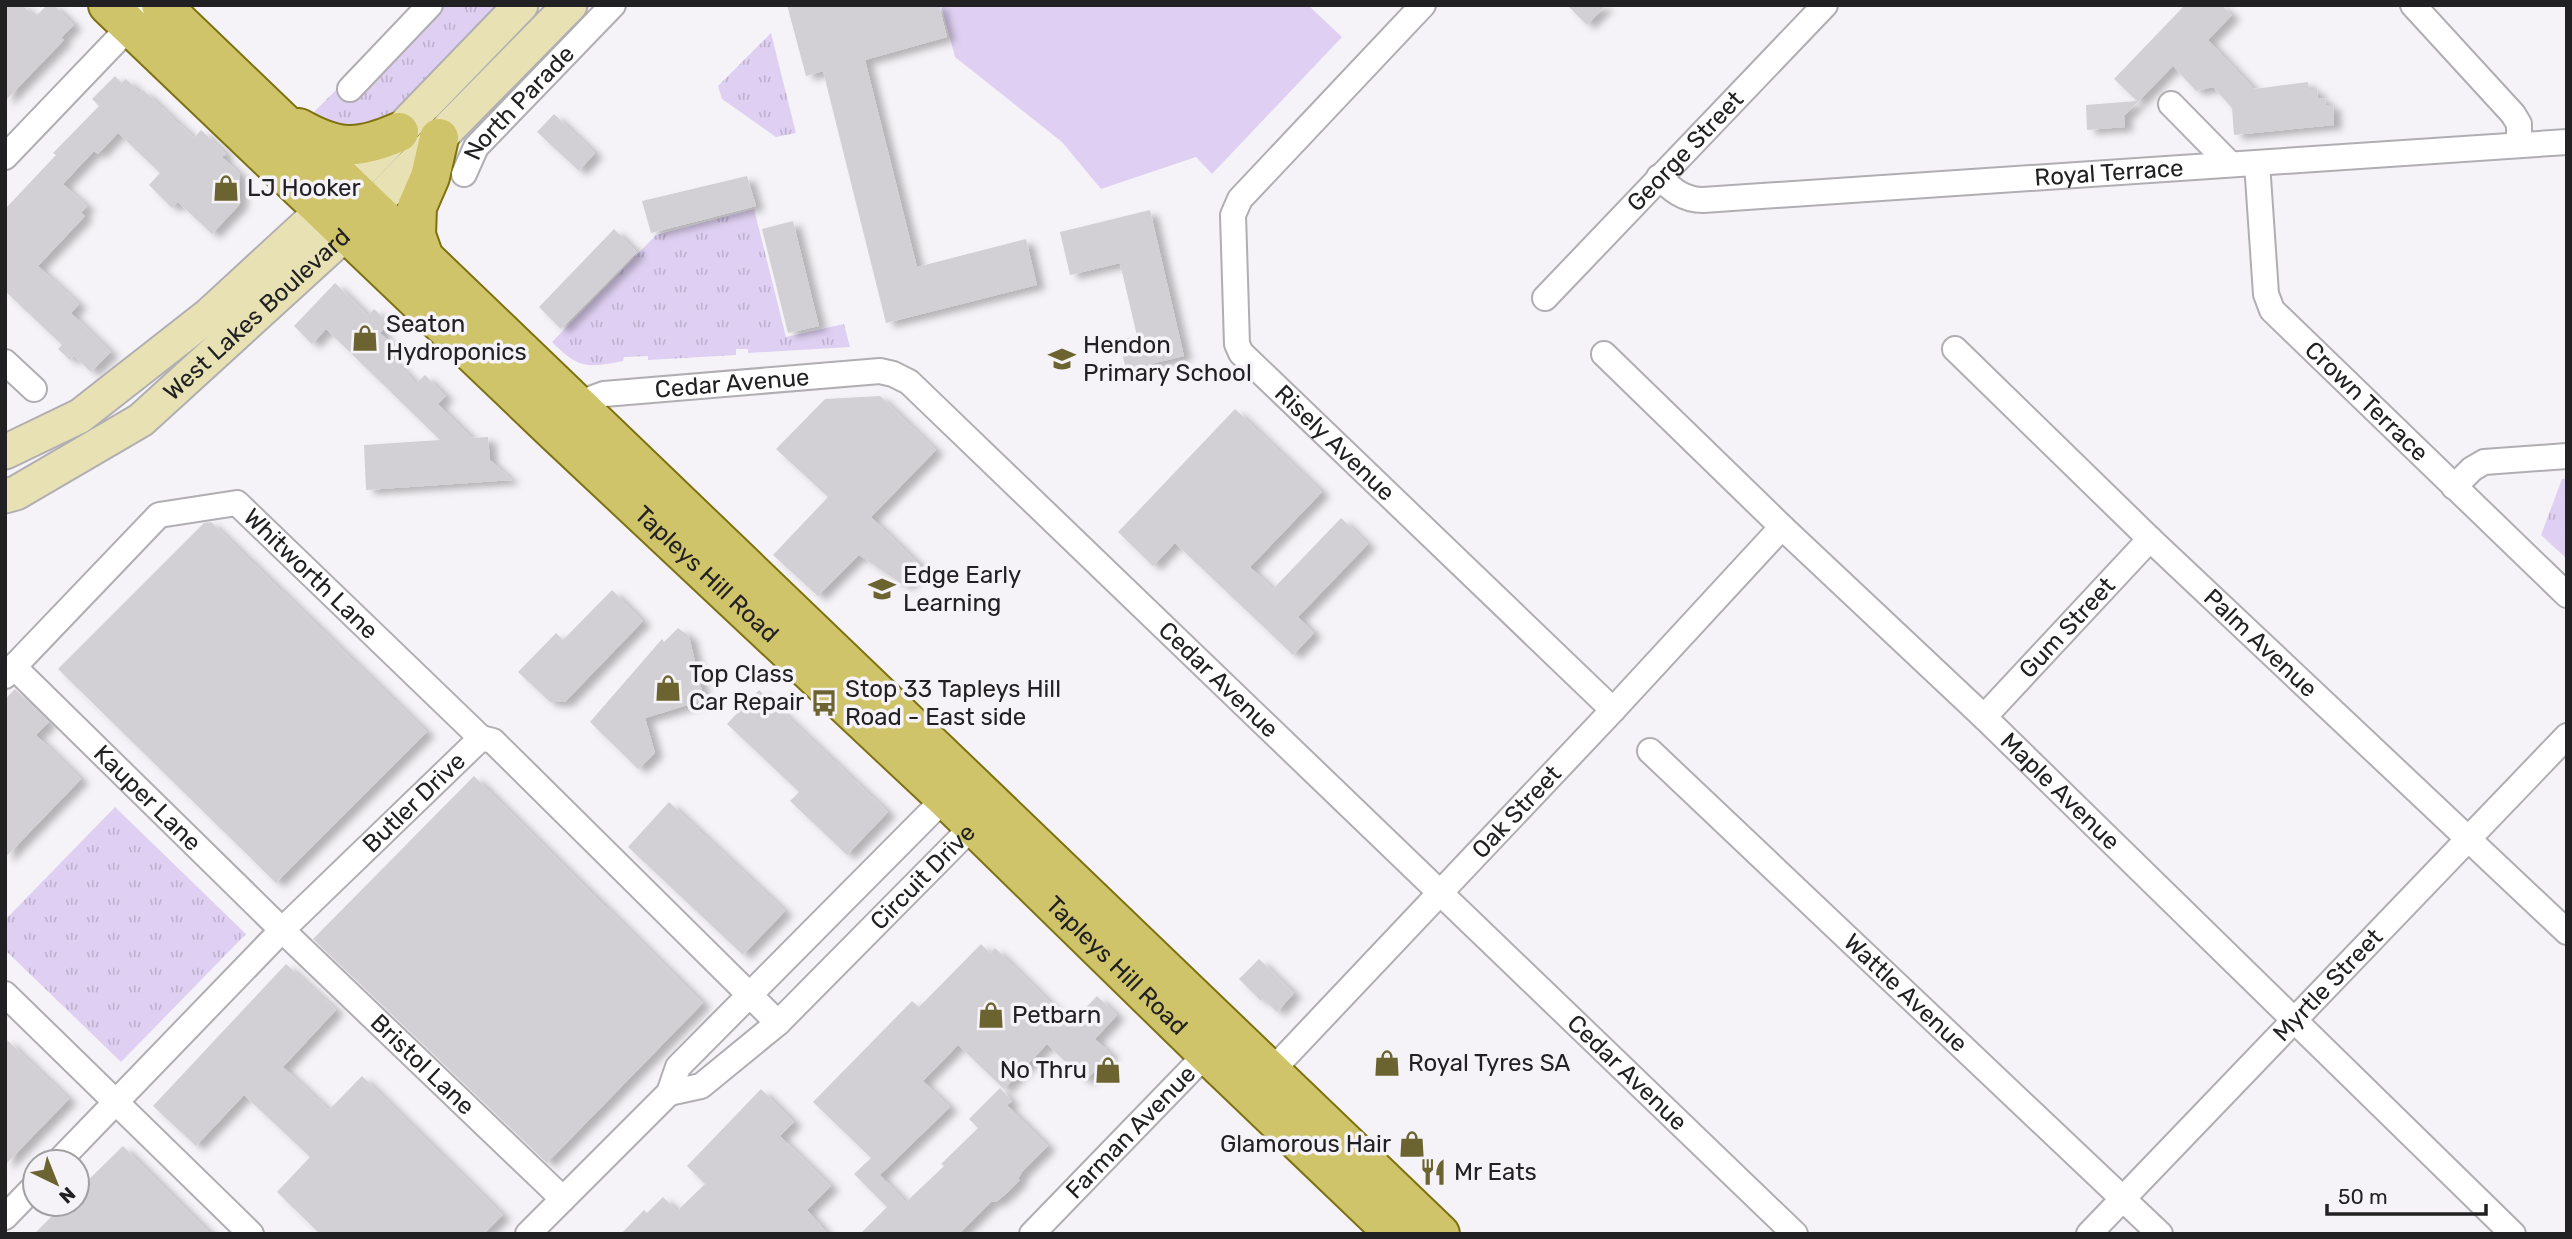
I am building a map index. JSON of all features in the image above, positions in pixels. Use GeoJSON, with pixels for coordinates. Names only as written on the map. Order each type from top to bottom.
{"type":"FeatureCollection","features":[{"type":"Feature","properties":{"kind":"main road","name":"Tapleys Hill Road"},"geometry":{"type":"LineString","coordinates":[[161,5],[276,114],[348,209],[423,255],[530,361],[569,420]]}},
{"type":"Feature","properties":{"kind":"main road","name":"West Lakes Boulevard"},"geometry":{"type":"LineString","coordinates":[[5,496],[16,493],[141,420],[348,209],[399,132],[521,5]]}},
{"type":"Feature","properties":{"kind":"main road","name":"West Lakes Boulevard"},"geometry":{"type":"LineString","coordinates":[[5,452],[80,416],[439,138],[570,5]]}},
{"type":"Feature","properties":{"kind":"main road","name":"Tapleys Hill Road"},"geometry":{"type":"LineString","coordinates":[[130,12],[348,209],[966,805],[1218,1042],[1260,1083],[1395,1234]]}},
{"type":"Feature","properties":{"kind":"main road"},"geometry":{"type":"LineString","coordinates":[[276,114],[318,139],[350,146],[373,143],[399,132]]}},
{"type":"Feature","properties":{"kind":"main road"},"geometry":{"type":"LineString","coordinates":[[423,255],[416,235],[417,207],[430,177],[439,138]]}},
{"type":"Feature","properties":{"kind":"main road","name":"Tapleys Hill Road"},"geometry":{"type":"LineString","coordinates":[[1260,1083],[1440,1234]]}},
{"type":"Feature","properties":{"kind":"street"},"geometry":{"type":"LineString","coordinates":[[350,89],[429,5]]}},
{"type":"Feature","properties":{"kind":"street","name":"North Parade"},"geometry":{"type":"LineString","coordinates":[[464,174],[476,147],[613,5]]}},
{"type":"Feature","properties":{"kind":"street","name":"Risely Avenue"},"geometry":{"type":"LineString","coordinates":[[1423,5],[1240,199],[1233,215],[1237,344],[1241,353],[1613,710]]}},
{"type":"Feature","properties":{"kind":"street","name":"George Street"},"geometry":{"type":"LineString","coordinates":[[1545,298],[1825,5]]}},
{"type":"Feature","properties":{"kind":"street"},"geometry":{"type":"LineString","coordinates":[[2413,5],[2513,114],[2519,124],[2519,145]]}},
{"type":"Feature","properties":{"kind":"street"},"geometry":{"type":"LineString","coordinates":[[5,157],[130,12]]}},
{"type":"Feature","properties":{"kind":"street","name":"North Parade"},"geometry":{"type":"LineString","coordinates":[[544,32],[581,38]]}},
{"type":"Feature","properties":{"kind":"street"},"geometry":{"type":"LineString","coordinates":[[2171,104],[2230,164]]}},
{"type":"Feature","properties":{"kind":"street","name":"Royal Terrace"},"geometry":{"type":"LineString","coordinates":[[1659,177],[1678,194],[1693,200],[1703,200],[2567,142]]}},
{"type":"Feature","properties":{"kind":"street","name":"Crown Terrace"},"geometry":{"type":"LineString","coordinates":[[2257,163],[2266,294],[2272,310],[2567,594]]}},
{"type":"Feature","properties":{"kind":"street","name":"Palm Avenue"},"geometry":{"type":"LineString","coordinates":[[1955,349],[2150,539],[2567,932]]}},
{"type":"Feature","properties":{"kind":"street","name":"Maple Avenue"},"geometry":{"type":"LineString","coordinates":[[1604,354],[1782,527],[1984,717],[2513,1234]]}},
{"type":"Feature","properties":{"kind":"street"},"geometry":{"type":"LineString","coordinates":[[5,362],[34,389]]}},
{"type":"Feature","properties":{"kind":"street","name":"Cedar Avenue"},"geometry":{"type":"LineString","coordinates":[[569,420],[593,398],[604,394],[880,371],[909,382],[1795,1234]]}},
{"type":"Feature","properties":{"kind":"street"},"geometry":{"type":"LineString","coordinates":[[2454,487],[2472,469],[2484,463],[2567,456]]}},
{"type":"Feature","properties":{"kind":"street","name":"Whitworth Lane"},"geometry":{"type":"LineString","coordinates":[[10,671],[159,515],[237,503],[481,738]]}},
{"type":"Feature","properties":{"kind":"street","name":"Oak Street"},"geometry":{"type":"LineString","coordinates":[[1260,1083],[1782,527]]}},
{"type":"Feature","properties":{"kind":"street","name":"Gum Street"},"geometry":{"type":"LineString","coordinates":[[1984,717],[2150,539]]}},
{"type":"Feature","properties":{"kind":"street","name":"Kauper Lane"},"geometry":{"type":"LineString","coordinates":[[10,671],[282,930]]}},
{"type":"Feature","properties":{"kind":"street","name":"Myrtle Street"},"geometry":{"type":"LineString","coordinates":[[2089,1234],[2567,736]]}},
{"type":"Feature","properties":{"kind":"street","name":"Butler Drive"},"geometry":{"type":"LineString","coordinates":[[72,1148],[282,930],[481,738],[493,741],[778,1023]]}},
{"type":"Feature","properties":{"kind":"street","name":"Wattle Avenue"},"geometry":{"type":"LineString","coordinates":[[1650,751],[2160,1234]]}},
{"type":"Feature","properties":{"kind":"street","name":"Circuit Drive"},"geometry":{"type":"LineString","coordinates":[[528,1234],[669,1093],[678,1067],[749,995],[966,805]]}},
{"type":"Feature","properties":{"kind":"street","name":"Circuit Drive"},"geometry":{"type":"LineString","coordinates":[[669,1093],[701,1086],[778,1023],[966,805]]}},
{"type":"Feature","properties":{"kind":"street","name":"Bristol Lane"},"geometry":{"type":"LineString","coordinates":[[282,930],[563,1199]]}},
{"type":"Feature","properties":{"kind":"street"},"geometry":{"type":"LineString","coordinates":[[5,994],[251,1234]]}},
{"type":"Feature","properties":{"kind":"street","name":"Farman Avenue"},"geometry":{"type":"LineString","coordinates":[[1032,1234],[1218,1042]]}},
{"type":"Feature","properties":{"kind":"street"},"geometry":{"type":"LineString","coordinates":[[5,1217],[21,1200]]}},
{"type":"Feature","properties":{"kind":"green space"},"geometry":{"type":"Polygon","coordinates":[[[446,5],[502,5],[407,105],[366,132],[310,116],[338,88],[354,102],[446,5]]]}},
{"type":"Feature","properties":{"kind":"green space"},"geometry":{"type":"Polygon","coordinates":[[[941,5],[1308,5],[1342,37],[1212,174],[1196,157],[1101,189],[1062,142],[955,57],[941,5]]]}},
{"type":"Feature","properties":{"kind":"green space"},"geometry":{"type":"Polygon","coordinates":[[[771,33],[796,133],[776,137],[722,99],[718,86],[771,33]]]}},
{"type":"Feature","properties":{"kind":"green space"},"geometry":{"type":"Polygon","coordinates":[[[754,209],[786,337],[844,324],[850,347],[748,353],[748,349],[736,349],[736,355],[648,360],[648,356],[624,357],[623,361],[592,365],[577,362],[552,342],[656,235],[754,209]]]}},
{"type":"Feature","properties":{"kind":"green space"},"geometry":{"type":"Polygon","coordinates":[[[2567,478],[2567,559],[2541,535],[2562,479],[2567,478]]]}},
{"type":"Feature","properties":{"kind":"green space"},"geometry":{"type":"Polygon","coordinates":[[[115,807],[246,934],[121,1062],[5,950],[5,920],[115,807]]]}},
{"type":"Feature","properties":{"kind":"building"},"geometry":{"type":"Polygon","coordinates":[[[5,5],[22,5],[35,17],[47,5],[54,5],[74,25],[61,38],[64,40],[5,101],[5,5]]]}},
{"type":"Feature","properties":{"kind":"building"},"geometry":{"type":"Polygon","coordinates":[[[787,5],[939,5],[947,37],[865,60],[917,267],[1026,239],[1037,285],[886,323],[823,71],[806,76],[787,5]]]}},
{"type":"Feature","properties":{"kind":"building"},"geometry":{"type":"Polygon","coordinates":[[[1567,5],[1606,5],[1587,25],[1567,5]]]}},
{"type":"Feature","properties":{"kind":"building"},"geometry":{"type":"Polygon","coordinates":[[[2185,5],[2221,5],[2232,15],[2208,40],[2254,89],[2308,82],[2309,89],[2317,89],[2318,99],[2325,98],[2326,105],[2333,105],[2334,125],[2234,135],[2232,108],[2213,87],[2196,91],[2173,66],[2124,116],[2125,127],[2087,130],[2086,105],[2137,101],[2114,79],[2185,5]]]}},
{"type":"Feature","properties":{"kind":"building"},"geometry":{"type":"Polygon","coordinates":[[[115,76],[122,83],[126,79],[140,93],[143,90],[194,138],[201,130],[226,154],[222,157],[239,173],[240,204],[212,234],[178,202],[172,208],[149,185],[160,173],[118,133],[98,154],[94,151],[63,184],[87,206],[81,213],[85,216],[38,266],[79,304],[71,313],[111,352],[91,372],[74,356],[70,360],[58,349],[62,345],[5,291],[5,209],[56,155],[53,153],[99,106],[92,99],[115,76]]]}},
{"type":"Feature","properties":{"kind":"building"},"geometry":{"type":"Polygon","coordinates":[[[554,114],[595,153],[579,171],[537,132],[554,114]]]}},
{"type":"Feature","properties":{"kind":"building"},"geometry":{"type":"Polygon","coordinates":[[[747,176],[756,206],[651,233],[642,201],[747,176]]]}},
{"type":"Feature","properties":{"kind":"building"},"geometry":{"type":"Polygon","coordinates":[[[1150,210],[1184,356],[1126,370],[1119,340],[1137,336],[1120,263],[1070,275],[1060,232],[1150,210]]]}},
{"type":"Feature","properties":{"kind":"building"},"geometry":{"type":"Polygon","coordinates":[[[793,221],[819,326],[788,333],[762,229],[793,221]]]}},
{"type":"Feature","properties":{"kind":"building"},"geometry":{"type":"Polygon","coordinates":[[[614,229],[637,252],[561,329],[539,307],[614,229]]]}},
{"type":"Feature","properties":{"kind":"building"},"geometry":{"type":"Polygon","coordinates":[[[335,283],[368,315],[374,309],[389,323],[380,333],[395,347],[388,354],[416,383],[425,375],[446,396],[438,404],[472,438],[488,437],[490,460],[512,480],[366,490],[364,445],[440,440],[326,329],[312,344],[294,326],[335,283]]]}},
{"type":"Feature","properties":{"kind":"building"},"geometry":{"type":"Polygon","coordinates":[[[880,396],[936,450],[871,517],[923,568],[905,586],[859,555],[818,596],[773,555],[828,497],[776,449],[825,399],[880,396]]]}},
{"type":"Feature","properties":{"kind":"building"},"geometry":{"type":"Polygon","coordinates":[[[1235,409],[1322,492],[1250,567],[1273,589],[1341,518],[1368,544],[1298,617],[1314,633],[1293,655],[1175,543],[1153,566],[1118,532],[1235,409]]]}},
{"type":"Feature","properties":{"kind":"building"},"geometry":{"type":"Polygon","coordinates":[[[211,522],[427,732],[276,883],[58,669],[204,523],[211,522]]]}},
{"type":"Feature","properties":{"kind":"building"},"geometry":{"type":"Polygon","coordinates":[[[612,590],[643,621],[565,702],[550,702],[518,672],[556,633],[563,640],[612,590]]]}},
{"type":"Feature","properties":{"kind":"building"},"geometry":{"type":"Polygon","coordinates":[[[678,628],[689,636],[704,700],[645,718],[655,753],[638,769],[590,722],[662,639],[664,642],[678,628]]]}},
{"type":"Feature","properties":{"kind":"building"},"geometry":{"type":"Polygon","coordinates":[[[15,689],[49,722],[36,735],[81,779],[5,858],[5,699],[15,689]]]}},
{"type":"Feature","properties":{"kind":"building"},"geometry":{"type":"Polygon","coordinates":[[[759,690],[888,812],[847,855],[790,801],[799,792],[727,724],[759,690]]]}},
{"type":"Feature","properties":{"kind":"building"},"geometry":{"type":"Polygon","coordinates":[[[474,776],[703,1003],[547,1163],[313,939],[474,776]]]}},
{"type":"Feature","properties":{"kind":"building"},"geometry":{"type":"Polygon","coordinates":[[[669,802],[785,911],[743,955],[628,847],[669,802]]]}},
{"type":"Feature","properties":{"kind":"building"},"geometry":{"type":"Polygon","coordinates":[[[981,944],[990,953],[995,948],[1071,1023],[1097,996],[1117,1015],[1095,1039],[1111,1054],[1085,1081],[1047,1044],[1004,1089],[958,1045],[923,1081],[950,1107],[880,1175],[906,1202],[944,1166],[941,1164],[978,1128],[969,1119],[1000,1088],[1012,1101],[1007,1105],[1048,1146],[1022,1172],[1018,1179],[1020,1180],[1007,1193],[996,1202],[992,1201],[959,1234],[860,1234],[887,1207],[854,1174],[871,1158],[813,1102],[912,1001],[919,1007],[981,944]]]}},
{"type":"Feature","properties":{"kind":"building"},"geometry":{"type":"Polygon","coordinates":[[[1259,959],[1294,993],[1277,1012],[1263,998],[1261,1001],[1239,979],[1259,959]]]}},
{"type":"Feature","properties":{"kind":"building"},"geometry":{"type":"Polygon","coordinates":[[[286,964],[336,1010],[283,1067],[329,1110],[362,1076],[503,1215],[484,1234],[320,1234],[277,1192],[310,1157],[244,1095],[196,1146],[153,1106],[286,964]]]}},
{"type":"Feature","properties":{"kind":"building"},"geometry":{"type":"Polygon","coordinates":[[[5,1038],[69,1099],[5,1165],[5,1038]]]}},
{"type":"Feature","properties":{"kind":"building"},"geometry":{"type":"Polygon","coordinates":[[[761,1089],[794,1122],[780,1136],[831,1186],[807,1210],[828,1234],[621,1234],[644,1210],[647,1213],[663,1197],[677,1211],[705,1184],[687,1166],[761,1089]]]}},
{"type":"Feature","properties":{"kind":"building"},"geometry":{"type":"Polygon","coordinates":[[[123,1146],[211,1234],[34,1234],[50,1218],[91,1218],[91,1177],[123,1146]]]}},
{"type":"Feature","properties":{"kind":"place","name":"LJ Hooker"},"geometry":{"type":"Point","coordinates":[226,188]}},
{"type":"Feature","properties":{"kind":"place","name":"Seaton Hydroponics"},"geometry":{"type":"Point","coordinates":[365,338]}},
{"type":"Feature","properties":{"kind":"place","name":"Hendon Primary School"},"geometry":{"type":"Point","coordinates":[1062,359]}},
{"type":"Feature","properties":{"kind":"place","name":"Edge Early Learning"},"geometry":{"type":"Point","coordinates":[882,589]}},
{"type":"Feature","properties":{"kind":"place","name":"Top Class Car Repair"},"geometry":{"type":"Point","coordinates":[668,688]}},
{"type":"Feature","properties":{"kind":"place","name":"Stop 33 Tapleys Hill Road - East side"},"geometry":{"type":"Point","coordinates":[824,703]}},
{"type":"Feature","properties":{"kind":"place","name":"Petbarn"},"geometry":{"type":"Point","coordinates":[991,1015]}},
{"type":"Feature","properties":{"kind":"place","name":"Royal Tyres SA"},"geometry":{"type":"Point","coordinates":[1387,1063]}},
{"type":"Feature","properties":{"kind":"place","name":"No Thru"},"geometry":{"type":"Point","coordinates":[1108,1070]}},
{"type":"Feature","properties":{"kind":"place","name":"Glamorous Hair"},"geometry":{"type":"Point","coordinates":[1412,1144]}},
{"type":"Feature","properties":{"kind":"place","name":"Mr Eats"},"geometry":{"type":"Point","coordinates":[1433,1172]}}]}
